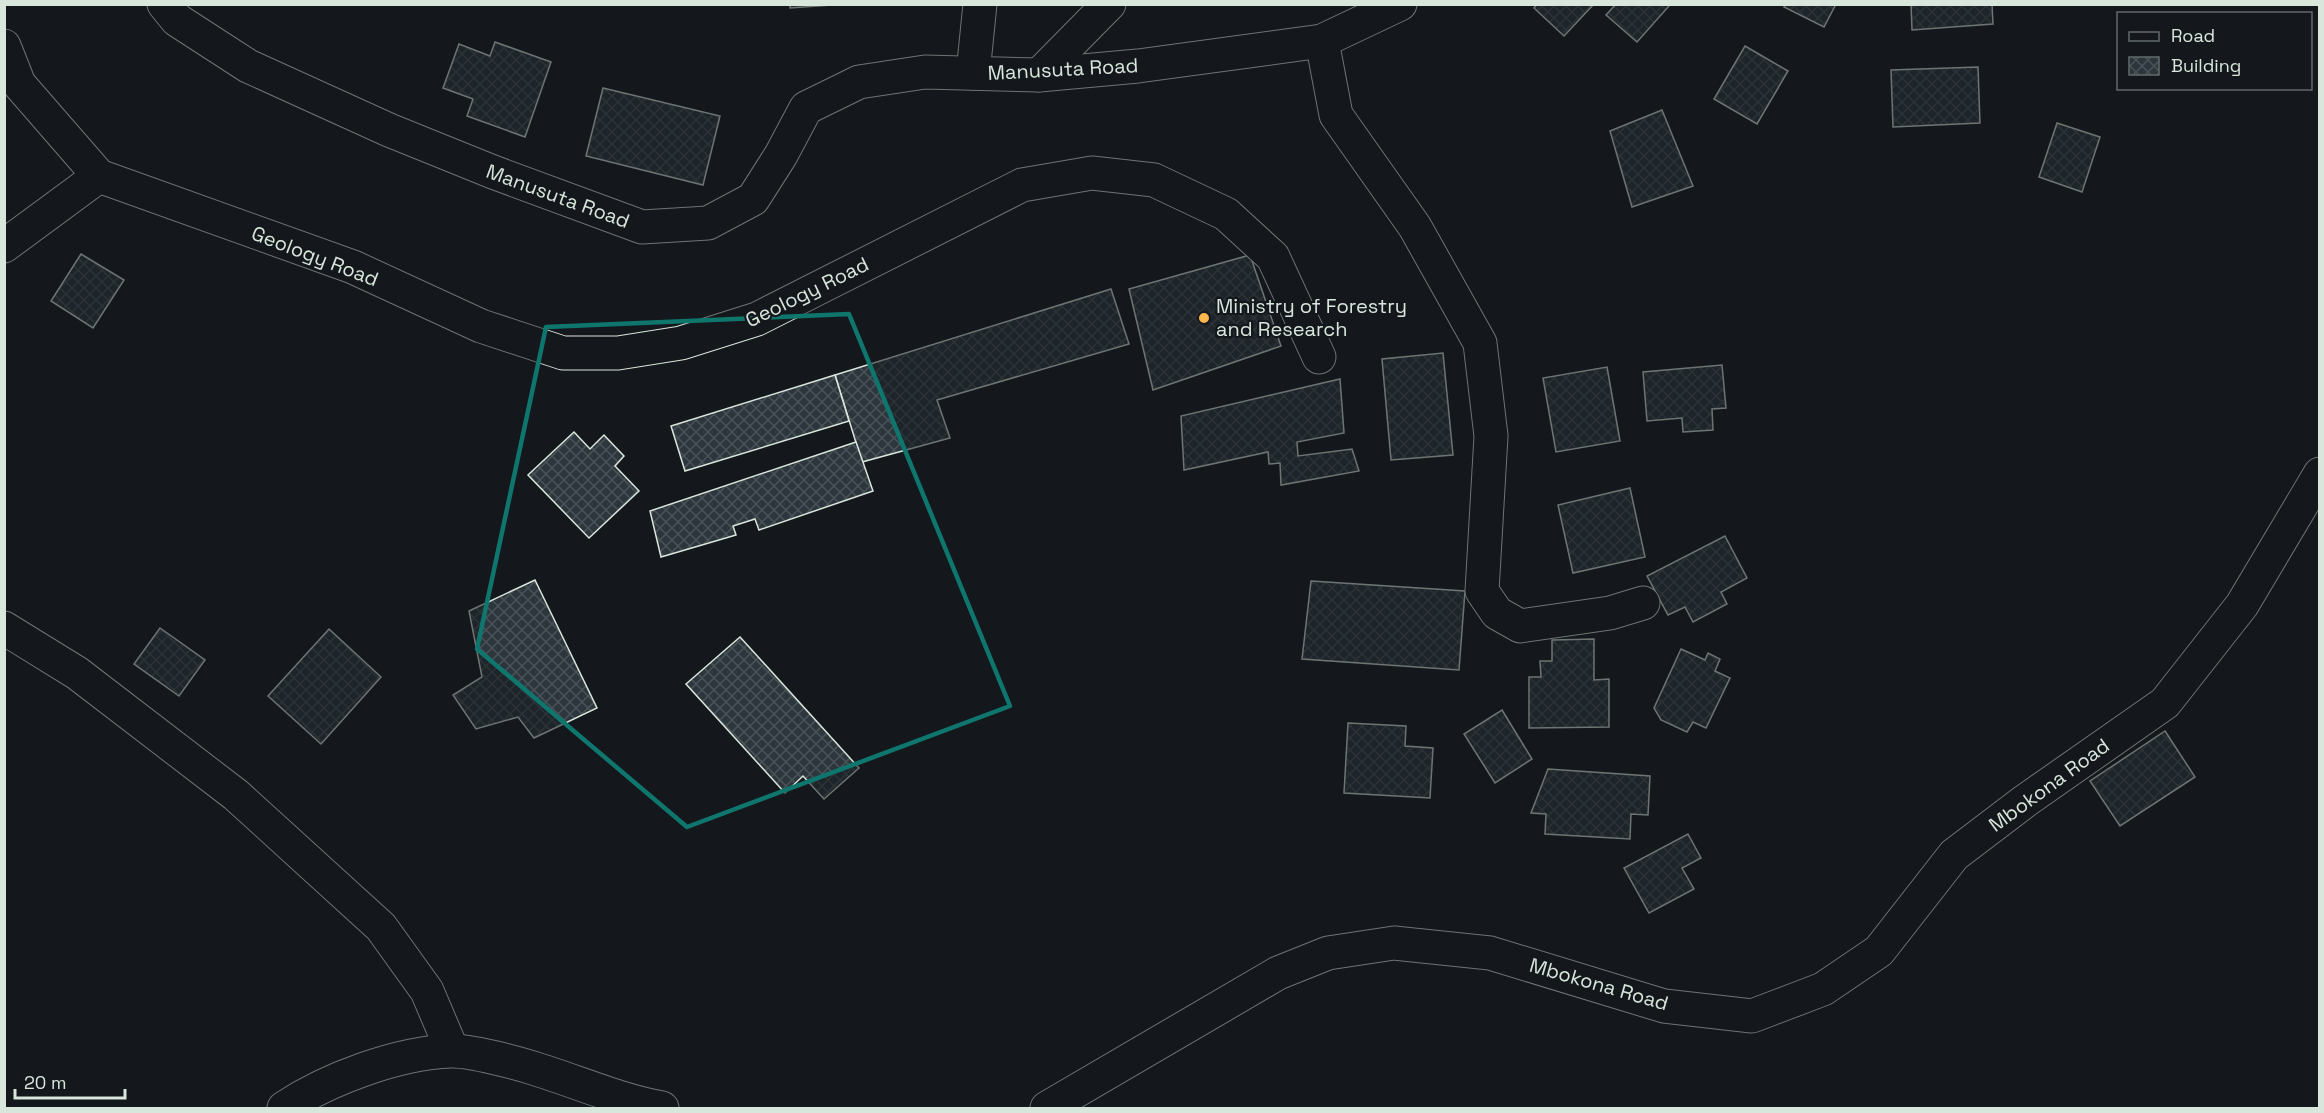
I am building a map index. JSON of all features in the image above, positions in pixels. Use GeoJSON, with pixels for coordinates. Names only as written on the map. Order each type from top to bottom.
{"type":"FeatureCollection","features":[{"type":"Feature","properties":{"kind":"street","name":"Manusuta Road"},"geometry":{"type":"LineString","coordinates":[[164,4],[177,20],[248,66],[389,130],[493,172],[642,227],[708,223],[753,199],[781,155],[806,108],[860,82],[925,72],[1039,75],[1138,66],[1322,41],[1400,4]]}},
{"type":"Feature","properties":{"kind":"street"},"geometry":{"type":"LineString","coordinates":[[973,73],[980,4]]}},
{"type":"Feature","properties":{"kind":"street"},"geometry":{"type":"LineString","coordinates":[[1039,75],[1109,4]]}},
{"type":"Feature","properties":{"kind":"street"},"geometry":{"type":"LineString","coordinates":[[1322,41],[1336,115],[1415,227],[1480,343],[1491,436],[1482,591],[1497,613],[1520,626],[1610,613],[1643,603]]}},
{"type":"Feature","properties":{"kind":"street","name":"Geology Road"},"geometry":{"type":"LineString","coordinates":[[4,46],[19,84],[99,176],[352,267],[481,326],[562,353],[618,353],[681,343],[757,319],[1022,185],[1092,173],[1154,180],[1226,214],[1273,257],[1291,291],[1319,357]]}},
{"type":"Feature","properties":{"kind":"street"},"geometry":{"type":"LineString","coordinates":[[4,246],[99,176]]}},
{"type":"Feature","properties":{"kind":"street","name":"Mbokona Road"},"geometry":{"type":"LineString","coordinates":[[1047,1108],[1278,973],[1328,953],[1394,942],[1490,953],[1664,1006],[1752,1016],[1823,989],[1879,951],[1954,855],[2025,801],[2165,703],[2242,605],[2319,474]]}},
{"type":"Feature","properties":{"kind":"street"},"geometry":{"type":"LineString","coordinates":[[4,628],[76,673],[236,795],[381,927],[427,991],[452,1050]]}},
{"type":"Feature","properties":{"kind":"street"},"geometry":{"type":"LineString","coordinates":[[284,1108],[310,1091],[382,1063],[452,1050],[534,1068],[631,1102],[662,1108]]}},
{"type":"Feature","properties":{"kind":"highlighted area"},"geometry":{"type":"Polygon","coordinates":[[[849,314],[1010,706],[687,827],[477,649],[546,327],[849,314]]]}},
{"type":"Feature","properties":{"kind":"building"},"geometry":{"type":"Polygon","coordinates":[[[790,4],[846,4],[790,8],[790,4]]]}},
{"type":"Feature","properties":{"kind":"building"},"geometry":{"type":"Polygon","coordinates":[[[1537,4],[1594,4],[1564,36],[1534,8],[1537,4]]]}},
{"type":"Feature","properties":{"kind":"building"},"geometry":{"type":"Polygon","coordinates":[[[1616,4],[1668,4],[1669,6],[1637,42],[1606,15],[1616,4]]]}},
{"type":"Feature","properties":{"kind":"building"},"geometry":{"type":"Polygon","coordinates":[[[1786,4],[1836,4],[1824,27],[1784,7],[1786,4]]]}},
{"type":"Feature","properties":{"kind":"building"},"geometry":{"type":"Polygon","coordinates":[[[1911,4],[1992,4],[1993,24],[1912,30],[1911,4]]]}},
{"type":"Feature","properties":{"kind":"building"},"geometry":{"type":"Polygon","coordinates":[[[495,42],[551,62],[525,137],[467,116],[473,99],[443,88],[459,44],[490,56],[495,42]]]}},
{"type":"Feature","properties":{"kind":"building"},"geometry":{"type":"Polygon","coordinates":[[[1745,46],[1788,71],[1757,124],[1714,99],[1745,46]]]}},
{"type":"Feature","properties":{"kind":"building"},"geometry":{"type":"Polygon","coordinates":[[[1978,67],[1980,123],[1893,127],[1891,70],[1978,67]]]}},
{"type":"Feature","properties":{"kind":"building"},"geometry":{"type":"Polygon","coordinates":[[[603,88],[720,116],[703,185],[586,156],[603,88]]]}},
{"type":"Feature","properties":{"kind":"building"},"geometry":{"type":"Polygon","coordinates":[[[1662,110],[1693,186],[1632,207],[1610,131],[1662,110]]]}},
{"type":"Feature","properties":{"kind":"building"},"geometry":{"type":"Polygon","coordinates":[[[2057,123],[2100,137],[2082,192],[2039,177],[2057,123]]]}},
{"type":"Feature","properties":{"kind":"building"},"geometry":{"type":"Polygon","coordinates":[[[81,254],[124,280],[93,328],[51,301],[81,254]]]}},
{"type":"Feature","properties":{"kind":"building","name":"Ministry of Forestry and Research"},"geometry":{"type":"Polygon","coordinates":[[[1250,255],[1281,346],[1153,390],[1129,289],[1250,255]]]}},
{"type":"Feature","properties":{"kind":"building"},"geometry":{"type":"Polygon","coordinates":[[[1111,289],[1129,344],[937,400],[950,438],[862,462],[835,375],[1111,289]]]}},
{"type":"Feature","properties":{"kind":"building"},"geometry":{"type":"Polygon","coordinates":[[[1443,353],[1453,455],[1391,460],[1382,359],[1443,353]]]}},
{"type":"Feature","properties":{"kind":"building"},"geometry":{"type":"Polygon","coordinates":[[[1722,365],[1726,408],[1712,409],[1713,430],[1683,432],[1682,418],[1647,421],[1643,372],[1722,365]]]}},
{"type":"Feature","properties":{"kind":"building"},"geometry":{"type":"Polygon","coordinates":[[[1607,367],[1620,441],[1556,452],[1543,378],[1607,367]]]}},
{"type":"Feature","properties":{"kind":"building"},"geometry":{"type":"Polygon","coordinates":[[[835,375],[849,421],[685,471],[671,426],[835,375]]]}},
{"type":"Feature","properties":{"kind":"building"},"geometry":{"type":"Polygon","coordinates":[[[1340,379],[1344,433],[1297,442],[1298,456],[1352,449],[1359,471],[1281,485],[1280,463],[1269,464],[1268,452],[1184,470],[1181,416],[1340,379]]]}},
{"type":"Feature","properties":{"kind":"building"},"geometry":{"type":"Polygon","coordinates":[[[574,432],[590,449],[604,435],[624,456],[615,466],[639,491],[589,538],[528,475],[574,432]]]}},
{"type":"Feature","properties":{"kind":"building"},"geometry":{"type":"Polygon","coordinates":[[[856,442],[873,491],[759,530],[755,519],[733,526],[736,535],[661,557],[650,511],[856,442]]]}},
{"type":"Feature","properties":{"kind":"building"},"geometry":{"type":"Polygon","coordinates":[[[1630,488],[1645,557],[1573,573],[1558,505],[1630,488]]]}},
{"type":"Feature","properties":{"kind":"building"},"geometry":{"type":"Polygon","coordinates":[[[1725,536],[1747,578],[1721,592],[1727,604],[1693,622],[1685,607],[1668,615],[1647,576],[1725,536]]]}},
{"type":"Feature","properties":{"kind":"building"},"geometry":{"type":"Polygon","coordinates":[[[535,580],[597,708],[534,738],[518,717],[476,729],[453,695],[482,677],[469,611],[535,580]]]}},
{"type":"Feature","properties":{"kind":"building"},"geometry":{"type":"Polygon","coordinates":[[[1311,581],[1465,591],[1459,670],[1302,659],[1311,581]]]}},
{"type":"Feature","properties":{"kind":"building"},"geometry":{"type":"Polygon","coordinates":[[[160,628],[205,660],[179,696],[134,664],[160,628]]]}},
{"type":"Feature","properties":{"kind":"building"},"geometry":{"type":"Polygon","coordinates":[[[329,629],[381,677],[321,744],[268,696],[329,629]]]}},
{"type":"Feature","properties":{"kind":"building"},"geometry":{"type":"Polygon","coordinates":[[[740,637],[859,768],[824,799],[803,776],[785,793],[686,684],[740,637]]]}},
{"type":"Feature","properties":{"kind":"building"},"geometry":{"type":"Polygon","coordinates":[[[1594,639],[1594,680],[1609,679],[1609,727],[1529,728],[1529,677],[1541,677],[1540,661],[1552,661],[1552,640],[1594,639]]]}},
{"type":"Feature","properties":{"kind":"building"},"geometry":{"type":"Polygon","coordinates":[[[1681,649],[1705,660],[1708,653],[1720,659],[1715,671],[1730,678],[1706,728],[1693,722],[1687,732],[1661,720],[1654,708],[1681,649]]]}},
{"type":"Feature","properties":{"kind":"building"},"geometry":{"type":"Polygon","coordinates":[[[1502,710],[1532,759],[1495,783],[1464,734],[1502,710]]]}},
{"type":"Feature","properties":{"kind":"building"},"geometry":{"type":"Polygon","coordinates":[[[1348,723],[1406,726],[1405,746],[1433,748],[1430,798],[1344,793],[1348,723]]]}},
{"type":"Feature","properties":{"kind":"building"},"geometry":{"type":"Polygon","coordinates":[[[2165,731],[2195,777],[2120,826],[2090,781],[2165,731]]]}},
{"type":"Feature","properties":{"kind":"building"},"geometry":{"type":"Polygon","coordinates":[[[1548,769],[1650,776],[1648,815],[1631,814],[1630,839],[1545,834],[1546,814],[1531,813],[1548,769]]]}},
{"type":"Feature","properties":{"kind":"building"},"geometry":{"type":"Polygon","coordinates":[[[1688,834],[1701,858],[1682,868],[1694,889],[1649,913],[1624,868],[1688,834]]]}},
{"type":"Feature","properties":{"kind":"place","name":"Ministry of Forestry and Research"},"geometry":{"type":"Point","coordinates":[1204,318]}}]}
